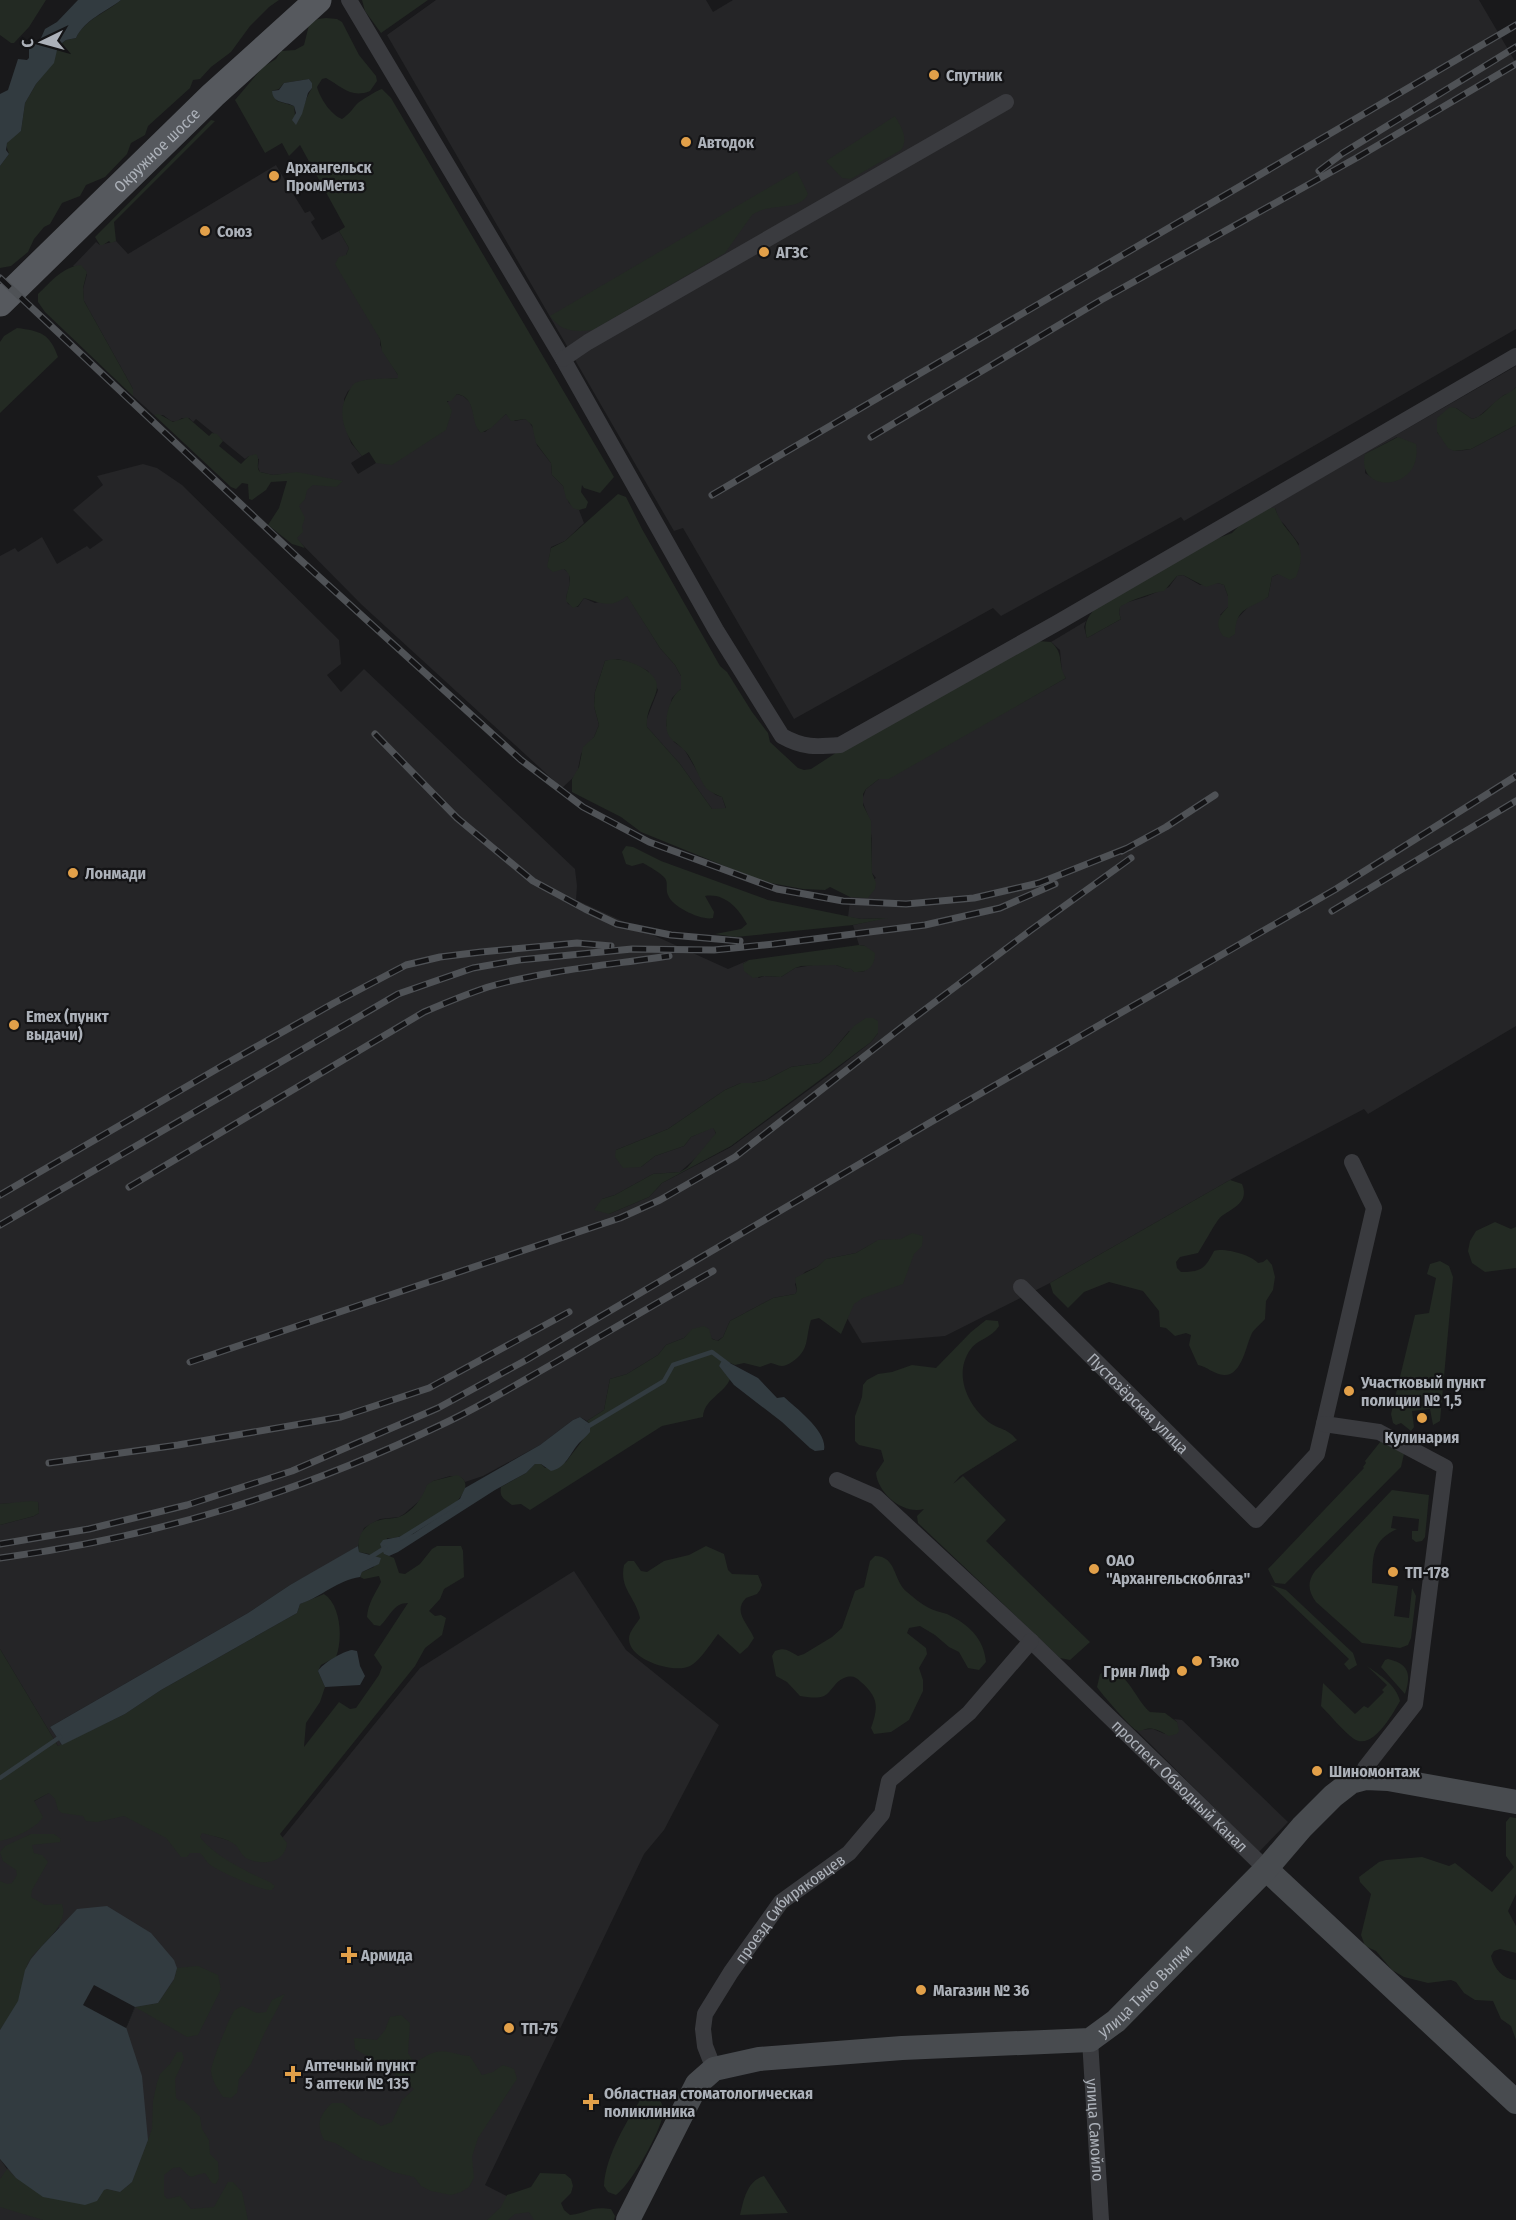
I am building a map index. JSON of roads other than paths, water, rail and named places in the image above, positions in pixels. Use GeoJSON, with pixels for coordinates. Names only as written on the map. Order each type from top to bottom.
{"type":"FeatureCollection","features":[{"type":"Feature","properties":{"kind":"main road","name":"Окружное шоссе"},"geometry":{"type":"LineString","coordinates":[[0,303],[213,95],[318,0]]}},
{"type":"Feature","properties":{"kind":"street"},"geometry":{"type":"LineString","coordinates":[[349,0],[562,359],[716,630],[782,736],[797,744],[813,747],[840,745],[1057,623],[1516,356]]}},
{"type":"Feature","properties":{"kind":"street"},"geometry":{"type":"LineString","coordinates":[[562,359],[598,336],[1006,102]]}},
{"type":"Feature","properties":{"kind":"street"},"geometry":{"type":"LineString","coordinates":[[1352,1162],[1374,1208],[1324,1424],[1379,1432],[1445,1467],[1415,1704],[1365,1768],[1366,1778],[1388,1779],[1516,1802]]}},
{"type":"Feature","properties":{"kind":"street","name":"Пустозёрская улица"},"geometry":{"type":"LineString","coordinates":[[1021,1287],[1256,1520],[1317,1454],[1324,1424]]}},
{"type":"Feature","properties":{"kind":"street","name":"проспект Обводный Канал"},"geometry":{"type":"LineString","coordinates":[[837,1480],[876,1497],[1031,1641],[1266,1869],[1516,2102]]}},
{"type":"Feature","properties":{"kind":"street","name":"проезд Сибиряковцев"},"geometry":{"type":"LineString","coordinates":[[714,2069],[705,2046],[703,2029],[705,2014],[731,1972],[781,1902],[849,1853],[882,1814],[889,1781],[969,1713],[1031,1641]]}},
{"type":"Feature","properties":{"kind":"street","name":"улица Тыко Вылки"},"geometry":{"type":"LineString","coordinates":[[714,2069],[759,2059],[902,2048],[1090,2040],[1116,2021],[1266,1869],[1302,1827],[1333,1796],[1351,1782],[1366,1778]]}},
{"type":"Feature","properties":{"kind":"street","name":"улица Самойло"},"geometry":{"type":"LineString","coordinates":[[1090,2040],[1101,2220]]}},
{"type":"Feature","properties":{"kind":"street"},"geometry":{"type":"LineString","coordinates":[[628,2220],[697,2084],[714,2069]]}},
{"type":"Feature","properties":{"kind":"waterway"},"geometry":{"type":"LineString","coordinates":[[587,1427],[664,1381],[673,1365],[712,1352],[728,1364]]}},
{"type":"Feature","properties":{"kind":"waterway"},"geometry":{"type":"LineString","coordinates":[[402,1538],[461,1501]]}},
{"type":"Feature","properties":{"kind":"waterway"},"geometry":{"type":"LineString","coordinates":[[369,1558],[385,1548]]}},
{"type":"Feature","properties":{"kind":"waterway"},"geometry":{"type":"LineString","coordinates":[[0,1778],[60,1737]]}},
{"type":"Feature","properties":{"kind":"railway"},"geometry":{"type":"LineString","coordinates":[[712,495],[1516,25]]}},
{"type":"Feature","properties":{"kind":"railway"},"geometry":{"type":"LineString","coordinates":[[1319,171],[1343,153],[1516,47]]}},
{"type":"Feature","properties":{"kind":"railway"},"geometry":{"type":"LineString","coordinates":[[871,437],[1101,300],[1358,157],[1516,64]]}},
{"type":"Feature","properties":{"kind":"railway"},"geometry":{"type":"LineString","coordinates":[[0,278],[295,555],[521,760],[583,807],[649,842],[777,889],[843,901],[906,904],[974,898],[1039,883],[1130,847]]}},
{"type":"Feature","properties":{"kind":"railway"},"geometry":{"type":"LineString","coordinates":[[375,734],[457,818],[533,881],[617,924],[671,935],[740,941]]}},
{"type":"Feature","properties":{"kind":"railway"},"geometry":{"type":"LineString","coordinates":[[0,1544],[89,1529],[187,1505],[292,1471],[438,1408],[528,1359],[931,1122],[1336,889],[1516,776]]}},
{"type":"Feature","properties":{"kind":"railway"},"geometry":{"type":"LineString","coordinates":[[1122,851],[1166,827],[1215,795]]}},
{"type":"Feature","properties":{"kind":"railway"},"geometry":{"type":"LineString","coordinates":[[1332,911],[1516,801]]}},
{"type":"Feature","properties":{"kind":"railway"},"geometry":{"type":"LineString","coordinates":[[190,1362],[620,1218],[660,1200],[735,1157],[911,1020],[1131,858]]}},
{"type":"Feature","properties":{"kind":"railway"},"geometry":{"type":"LineString","coordinates":[[0,1225],[398,994],[473,968],[519,960],[632,949],[714,950],[925,925],[1000,908],[1055,884]]}},
{"type":"Feature","properties":{"kind":"railway"},"geometry":{"type":"LineString","coordinates":[[0,1195],[222,1066],[406,965],[440,957],[577,943],[611,946]]}},
{"type":"Feature","properties":{"kind":"railway"},"geometry":{"type":"LineString","coordinates":[[129,1187],[424,1012],[488,987],[510,981],[555,972],[669,956]]}},
{"type":"Feature","properties":{"kind":"railway"},"geometry":{"type":"LineString","coordinates":[[0,1558],[116,1538],[172,1524],[228,1508],[337,1470],[391,1448],[473,1409],[713,1271]]}},
{"type":"Feature","properties":{"kind":"railway"},"geometry":{"type":"LineString","coordinates":[[49,1463],[178,1445],[341,1417],[429,1388],[569,1312]]}},
{"type":"Feature","properties":{"kind":"place","name":"Спутник"},"geometry":{"type":"Point","coordinates":[934,75]}},
{"type":"Feature","properties":{"kind":"place","name":"Автодок"},"geometry":{"type":"Point","coordinates":[686,142]}},
{"type":"Feature","properties":{"kind":"place","name":"Архангельск ПромМетиз"},"geometry":{"type":"Point","coordinates":[274,176]}},
{"type":"Feature","properties":{"kind":"place","name":"Союз"},"geometry":{"type":"Point","coordinates":[205,231]}},
{"type":"Feature","properties":{"kind":"place","name":"АГЗС"},"geometry":{"type":"Point","coordinates":[764,252]}},
{"type":"Feature","properties":{"kind":"place","name":"Лонмади"},"geometry":{"type":"Point","coordinates":[73,873]}},
{"type":"Feature","properties":{"kind":"place","name":"Emex (пункт выдачи)"},"geometry":{"type":"Point","coordinates":[14,1025]}},
{"type":"Feature","properties":{"kind":"place","name":"Участковый пункт полиции № 1,5"},"geometry":{"type":"Point","coordinates":[1349,1391]}},
{"type":"Feature","properties":{"kind":"place","name":"Кулинария"},"geometry":{"type":"Point","coordinates":[1422,1418]}},
{"type":"Feature","properties":{"kind":"place","name":"ОАО \"Архангельскоблгаз\""},"geometry":{"type":"Point","coordinates":[1094,1569]}},
{"type":"Feature","properties":{"kind":"place","name":"ТП-178"},"geometry":{"type":"Point","coordinates":[1393,1572]}},
{"type":"Feature","properties":{"kind":"place","name":"Тэко"},"geometry":{"type":"Point","coordinates":[1197,1661]}},
{"type":"Feature","properties":{"kind":"place","name":"Грин Лиф"},"geometry":{"type":"Point","coordinates":[1182,1671]}},
{"type":"Feature","properties":{"kind":"place","name":"Шиномонтаж"},"geometry":{"type":"Point","coordinates":[1317,1771]}},
{"type":"Feature","properties":{"kind":"place","name":"Армида"},"geometry":{"type":"Point","coordinates":[349,1955]}},
{"type":"Feature","properties":{"kind":"place","name":"Магазин № 36"},"geometry":{"type":"Point","coordinates":[921,1990]}},
{"type":"Feature","properties":{"kind":"place","name":"ТП-75"},"geometry":{"type":"Point","coordinates":[509,2028]}},
{"type":"Feature","properties":{"kind":"place","name":"Аптечный пункт 5 аптеки № 135"},"geometry":{"type":"Point","coordinates":[293,2074]}},
{"type":"Feature","properties":{"kind":"place","name":"Областная стоматологическая поликлиника"},"geometry":{"type":"Point","coordinates":[591,2102]}}]}
